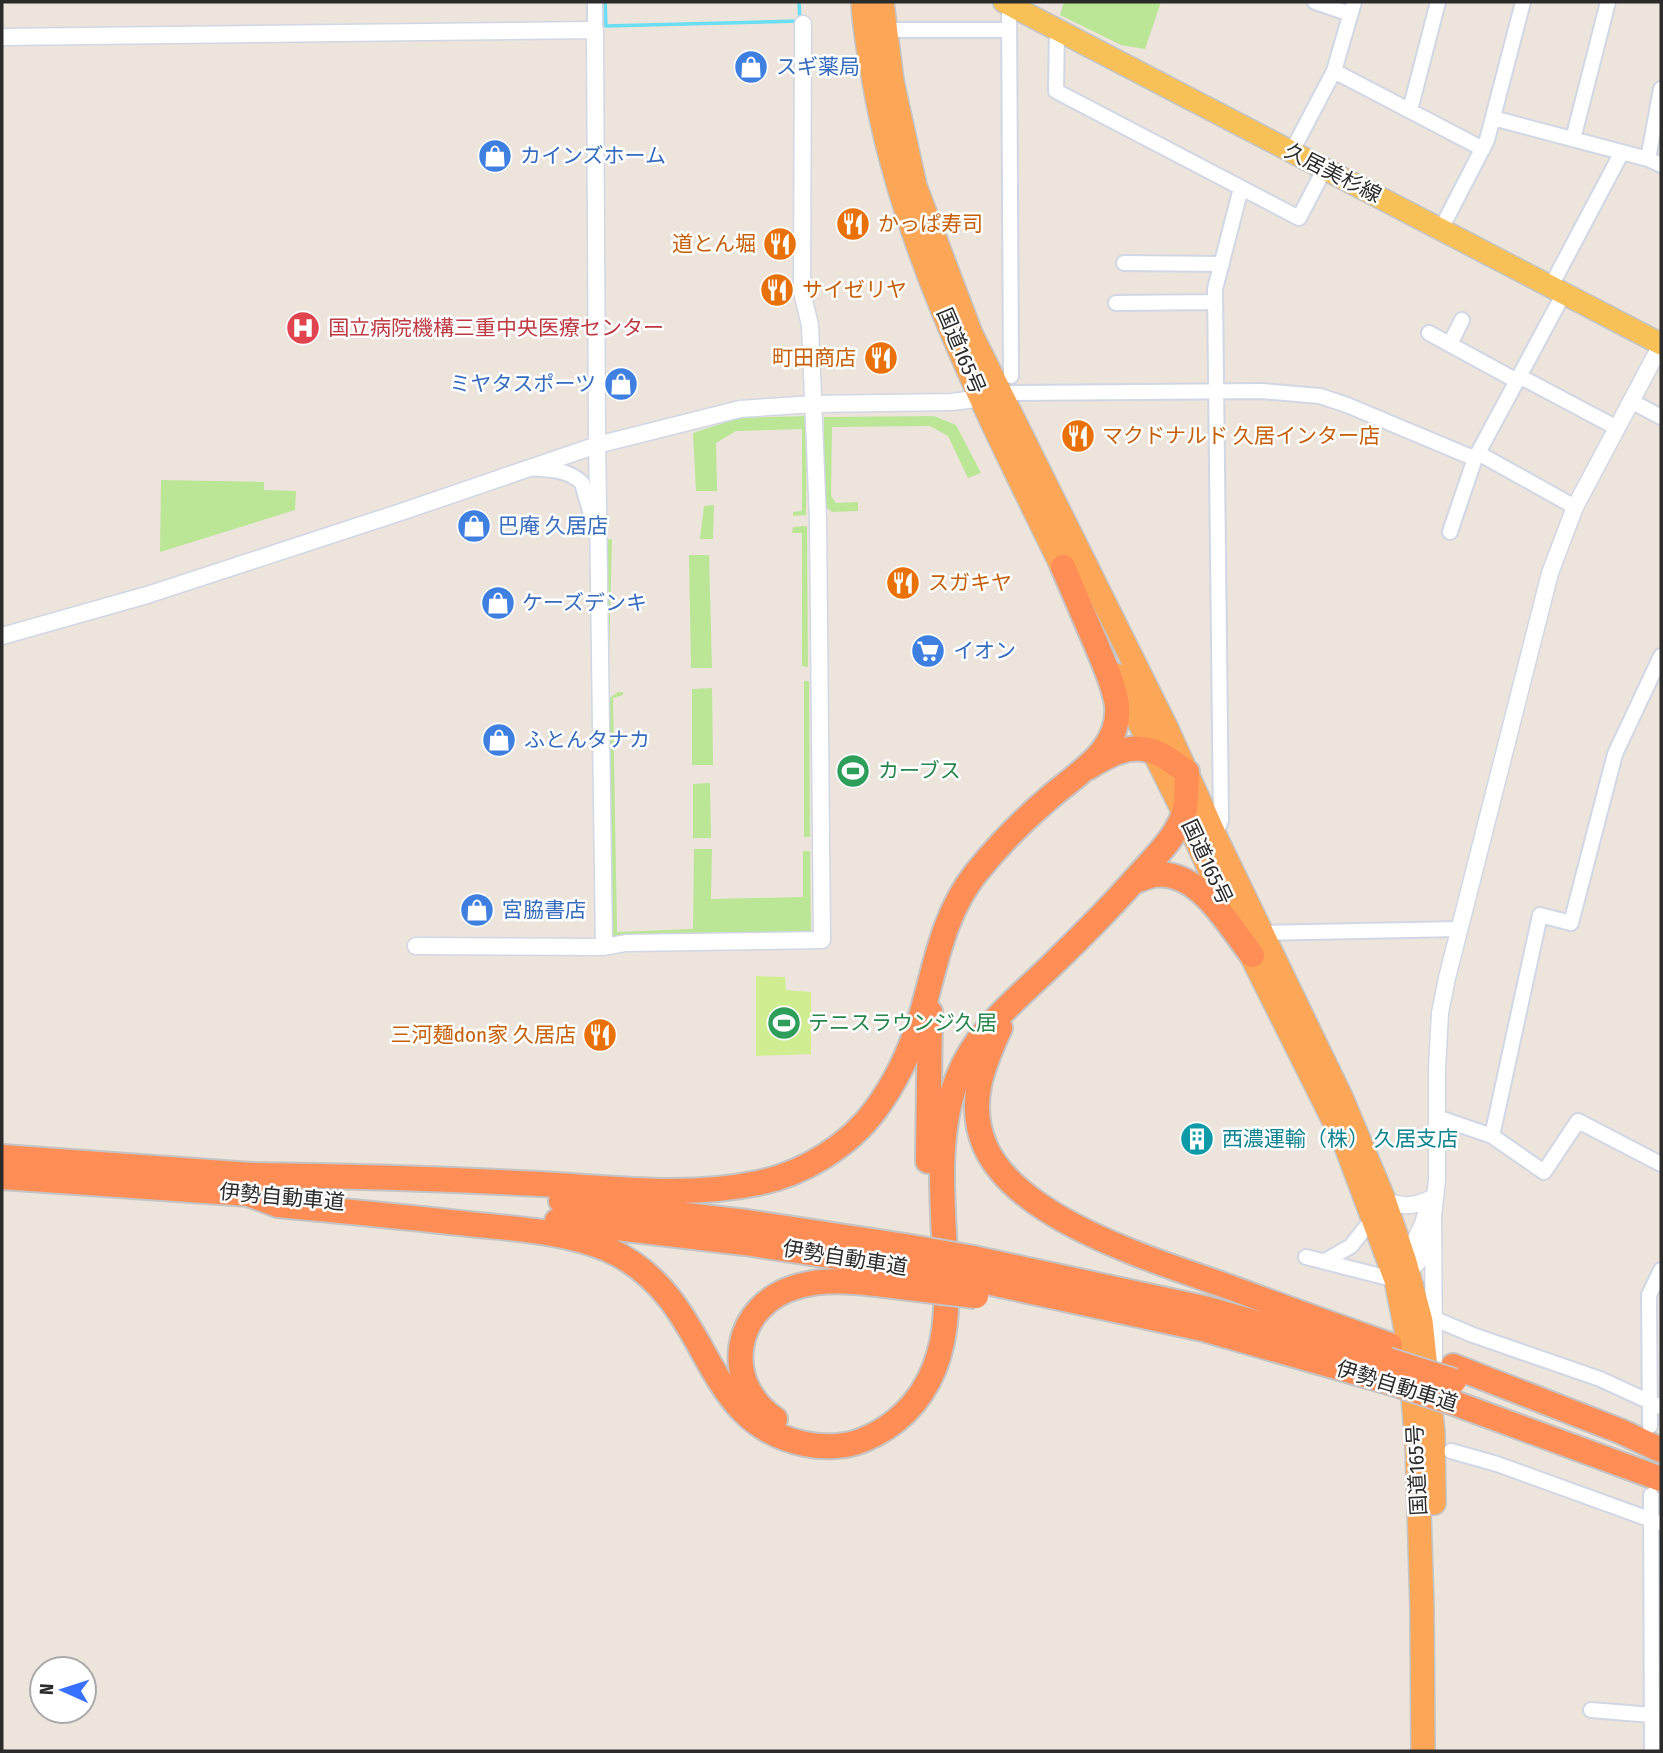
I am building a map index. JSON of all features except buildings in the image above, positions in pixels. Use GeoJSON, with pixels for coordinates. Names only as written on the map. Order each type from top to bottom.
{"type":"FeatureCollection","features":[{"type":"Feature","properties":{"kind":"highway","name":"国道165号"},"geometry":{"type":"LineString","coordinates":[[863,2],[887,149],[906,213],[930,278],[997,390],[1186,772],[1215,836],[1257,944],[1344,1141],[1379,1209],[1421,1321],[1433,1433],[1439,1751]]}},
{"type":"Feature","properties":{"kind":"highway","name":"国道165号"},"geometry":{"type":"LineString","coordinates":[[882,2],[892,80],[915,186],[946,272],[997,390],[1063,567],[1184,813],[1222,897],[1257,944]]}},
{"type":"Feature","properties":{"kind":"highway"},"geometry":{"type":"LineString","coordinates":[[1063,567],[1108,671],[1116,701],[1116,724],[1111,737],[1087,768]]}},
{"type":"Feature","properties":{"kind":"highway"},"geometry":{"type":"LineString","coordinates":[[1125,749],[1152,751],[1186,772],[1184,813],[1170,841],[1133,882],[978,1038],[957,1079],[947,1116],[943,1162],[947,1301],[942,1341],[934,1369],[920,1397],[902,1418],[880,1433],[856,1443],[815,1446],[785,1440],[759,1427],[728,1395],[668,1295],[640,1268],[606,1249],[556,1234],[278,1205],[248,1184],[374,1176],[675,1191],[712,1190],[771,1180],[810,1164],[844,1142],[875,1111],[897,1077],[919,1025],[939,943],[956,903],[975,874],[1040,806],[1087,768],[1125,749]]}},
{"type":"Feature","properties":{"kind":"highway"},"geometry":{"type":"LineString","coordinates":[[1133,882],[1153,875],[1164,875],[1193,886],[1257,944]]}},
{"type":"Feature","properties":{"kind":"highway"},"geometry":{"type":"LineString","coordinates":[[903,1267],[838,1282],[800,1285],[784,1291],[770,1301],[750,1322],[739,1351],[739,1365],[745,1385],[754,1400],[773,1418],[789,1426],[824,1433],[843,1431],[869,1422],[888,1410],[907,1390],[920,1365],[931,1326],[933,1301],[927,1113],[931,980]]}},
{"type":"Feature","properties":{"kind":"highway"},"geometry":{"type":"LineString","coordinates":[[1011,1002],[981,1070],[976,1103],[985,1145],[995,1163],[1011,1182],[1031,1199],[1093,1235],[1389,1362]]}},
{"type":"Feature","properties":{"kind":"highway","name":"伊勢自動車道"},"geometry":{"type":"LineString","coordinates":[[5,1167],[248,1184],[655,1231],[974,1278],[1203,1329],[1389,1362]]}},
{"type":"Feature","properties":{"kind":"highway","name":"国道165号"},"geometry":{"type":"LineString","coordinates":[[1403,1271],[1417,1444],[1423,1751]]}},
{"type":"Feature","properties":{"kind":"highway","name":"伊勢自動車道"},"geometry":{"type":"LineString","coordinates":[[974,1278],[1130,1291],[1208,1309],[1389,1362],[1661,1457]]}},
{"type":"Feature","properties":{"kind":"highway"},"geometry":{"type":"LineString","coordinates":[[1454,1384],[1620,1431],[1661,1450]]}},
{"type":"Feature","properties":{"kind":"highway","name":"伊勢自動車道"},"geometry":{"type":"LineString","coordinates":[[1454,1384],[1656,1487]]}},
{"type":"Feature","properties":{"kind":"main road","name":"久居美杉線"},"geometry":{"type":"LineString","coordinates":[[1007,3],[1661,344]]}},
{"type":"Feature","properties":{"kind":"street"},"geometry":{"type":"LineString","coordinates":[[595,2],[597,445],[604,947]]}},
{"type":"Feature","properties":{"kind":"street"},"geometry":{"type":"LineString","coordinates":[[1292,152],[1334,71],[1352,8],[1315,2]]}},
{"type":"Feature","properties":{"kind":"street"},"geometry":{"type":"LineString","coordinates":[[1410,110],[1438,2]]}},
{"type":"Feature","properties":{"kind":"street"},"geometry":{"type":"LineString","coordinates":[[1441,229],[1483,149],[1523,2]]}},
{"type":"Feature","properties":{"kind":"street"},"geometry":{"type":"LineString","coordinates":[[1573,139],[1608,2]]}},
{"type":"Feature","properties":{"kind":"street"},"geometry":{"type":"LineString","coordinates":[[997,390],[1007,3]]}},
{"type":"Feature","properties":{"kind":"street"},"geometry":{"type":"LineString","coordinates":[[416,946],[604,947],[626,943],[822,940],[818,519],[810,325],[802,292],[803,24]]}},
{"type":"Feature","properties":{"kind":"street"},"geometry":{"type":"LineString","coordinates":[[1056,29],[1056,91],[1299,218],[1325,168]]}},
{"type":"Feature","properties":{"kind":"street"},"geometry":{"type":"LineString","coordinates":[[2,37],[595,30]]}},
{"type":"Feature","properties":{"kind":"street"},"geometry":{"type":"LineString","coordinates":[[885,30],[1008,30]]}},
{"type":"Feature","properties":{"kind":"street"},"geometry":{"type":"LineString","coordinates":[[1334,71],[1483,149]]}},
{"type":"Feature","properties":{"kind":"street"},"geometry":{"type":"LineString","coordinates":[[1493,118],[1654,162],[1661,89]]}},
{"type":"Feature","properties":{"kind":"street"},"geometry":{"type":"LineString","coordinates":[[1450,532],[1476,454],[1518,378],[1622,152]]}},
{"type":"Feature","properties":{"kind":"street"},"geometry":{"type":"LineString","coordinates":[[1215,836],[1221,820],[1215,289],[1241,188]]}},
{"type":"Feature","properties":{"kind":"street"},"geometry":{"type":"LineString","coordinates":[[1124,263],[1222,264]]}},
{"type":"Feature","properties":{"kind":"street"},"geometry":{"type":"LineString","coordinates":[[1116,303],[1215,302]]}},
{"type":"Feature","properties":{"kind":"street"},"geometry":{"type":"LineString","coordinates":[[1450,344],[1462,320]]}},
{"type":"Feature","properties":{"kind":"street"},"geometry":{"type":"LineString","coordinates":[[1429,333],[1617,428]]}},
{"type":"Feature","properties":{"kind":"street"},"geometry":{"type":"LineString","coordinates":[[1433,1433],[1433,1216],[1440,1013],[1550,573],[1575,507],[1661,344]]}},
{"type":"Feature","properties":{"kind":"street"},"geometry":{"type":"LineString","coordinates":[[2,636],[147,595],[597,445],[740,409],[814,404],[952,402],[997,390],[1262,391],[1320,396],[1466,456],[1476,454],[1575,507]]}},
{"type":"Feature","properties":{"kind":"street"},"geometry":{"type":"LineString","coordinates":[[1631,401],[1661,417]]}},
{"type":"Feature","properties":{"kind":"street"},"geometry":{"type":"LineString","coordinates":[[530,468],[566,472],[582,483],[598,540]]}},
{"type":"Feature","properties":{"kind":"street"},"geometry":{"type":"LineString","coordinates":[[1492,1136],[1540,915],[1571,923],[1615,754],[1661,656]]}},
{"type":"Feature","properties":{"kind":"street"},"geometry":{"type":"LineString","coordinates":[[1257,944],[1460,929]]}},
{"type":"Feature","properties":{"kind":"street"},"geometry":{"type":"LineString","coordinates":[[1437,1117],[1492,1136],[1544,1172],[1578,1121],[1661,1164]]}},
{"type":"Feature","properties":{"kind":"street"},"geometry":{"type":"LineString","coordinates":[[1403,1271],[1423,1224],[1430,1199],[1437,1117]]}},
{"type":"Feature","properties":{"kind":"street"},"geometry":{"type":"LineString","coordinates":[[1325,1261],[1351,1246],[1379,1209],[1409,1206],[1430,1199]]}},
{"type":"Feature","properties":{"kind":"street"},"geometry":{"type":"LineString","coordinates":[[1306,1257],[1403,1271],[1419,1262],[1427,1250],[1433,1216]]}},
{"type":"Feature","properties":{"kind":"street"},"geometry":{"type":"LineString","coordinates":[[1650,1426],[1655,1404],[1649,1295],[1661,1270]]}},
{"type":"Feature","properties":{"kind":"street"},"geometry":{"type":"LineString","coordinates":[[1435,1319],[1600,1379],[1655,1404]]}},
{"type":"Feature","properties":{"kind":"street"},"geometry":{"type":"LineString","coordinates":[[1451,1451],[1497,1464],[1657,1522]]}},
{"type":"Feature","properties":{"kind":"street"},"geometry":{"type":"LineString","coordinates":[[1652,1751],[1656,1487]]}},
{"type":"Feature","properties":{"kind":"street"},"geometry":{"type":"LineString","coordinates":[[1591,1710],[1652,1715]]}},
{"type":"Feature","properties":{"kind":"green space"},"geometry":{"type":"Polygon","coordinates":[[[1064,2],[1161,2],[1145,49],[1121,45],[1060,15],[1064,2]]]}},
{"type":"Feature","properties":{"kind":"green space"},"geometry":{"type":"Polygon","coordinates":[[[807,416],[806,515],[793,516],[793,512],[802,511],[802,429],[736,431],[716,443],[717,491],[696,491],[693,433],[739,418],[807,416]]]}},
{"type":"Feature","properties":{"kind":"green space"},"geometry":{"type":"Polygon","coordinates":[[[934,416],[956,425],[981,473],[968,478],[948,436],[930,426],[832,427],[831,496],[836,503],[858,502],[858,511],[832,512],[824,505],[824,417],[934,416]]]}},
{"type":"Feature","properties":{"kind":"green space"},"geometry":{"type":"Polygon","coordinates":[[[161,480],[264,482],[264,490],[296,491],[295,510],[160,552],[161,480]]]}},
{"type":"Feature","properties":{"kind":"green space"},"geometry":{"type":"Polygon","coordinates":[[[714,505],[713,539],[700,539],[704,506],[714,505]]]}},
{"type":"Feature","properties":{"kind":"green space"},"geometry":{"type":"Polygon","coordinates":[[[807,526],[808,667],[802,666],[802,533],[792,533],[793,527],[807,526]]]}},
{"type":"Feature","properties":{"kind":"green space"},"geometry":{"type":"Polygon","coordinates":[[[612,539],[609,659],[605,659],[602,540],[612,539]]]}},
{"type":"Feature","properties":{"kind":"green space"},"geometry":{"type":"Polygon","coordinates":[[[689,555],[709,555],[712,668],[691,668],[689,555]]]}},
{"type":"Feature","properties":{"kind":"green space"},"geometry":{"type":"Polygon","coordinates":[[[804,681],[809,681],[810,837],[804,837],[804,681]]]}},
{"type":"Feature","properties":{"kind":"green space"},"geometry":{"type":"Polygon","coordinates":[[[712,688],[713,765],[692,765],[692,689],[712,688]]]}},
{"type":"Feature","properties":{"kind":"green space"},"geometry":{"type":"Polygon","coordinates":[[[623,692],[623,695],[613,698],[617,932],[693,929],[694,849],[712,849],[711,899],[803,897],[803,851],[810,851],[811,936],[607,941],[603,705],[610,705],[610,698],[623,692]]]}},
{"type":"Feature","properties":{"kind":"green space"},"geometry":{"type":"Polygon","coordinates":[[[710,783],[711,838],[693,838],[693,784],[710,783]]]}},
{"type":"Feature","properties":{"kind":"green space","name":"テニスラウンジ久居"},"geometry":{"type":"Polygon","coordinates":[[[756,976],[785,977],[786,990],[811,992],[811,1054],[756,1056],[756,976]]]}},
{"type":"Feature","properties":{"kind":"waterway"},"geometry":{"type":"LineString","coordinates":[[605,2],[606,26],[800,21],[799,2]]}},
{"type":"Feature","properties":{"kind":"place","name":"スギ薬局"},"geometry":{"type":"Point","coordinates":[751,67]}},
{"type":"Feature","properties":{"kind":"place","name":"カインズホーム"},"geometry":{"type":"Point","coordinates":[495,156]}},
{"type":"Feature","properties":{"kind":"place","name":"かっぱ寿司"},"geometry":{"type":"Point","coordinates":[853,224]}},
{"type":"Feature","properties":{"kind":"place","name":"道とん堀"},"geometry":{"type":"Point","coordinates":[780,244]}},
{"type":"Feature","properties":{"kind":"place","name":"サイゼリヤ"},"geometry":{"type":"Point","coordinates":[777,290]}},
{"type":"Feature","properties":{"kind":"place","name":"国立病院機構三重中央医療センター"},"geometry":{"type":"Point","coordinates":[303,328]}},
{"type":"Feature","properties":{"kind":"place","name":"町田商店"},"geometry":{"type":"Point","coordinates":[881,358]}},
{"type":"Feature","properties":{"kind":"place","name":"ミヤタスポーツ"},"geometry":{"type":"Point","coordinates":[621,384]}},
{"type":"Feature","properties":{"kind":"place","name":"マクドナルド 久居インター店"},"geometry":{"type":"Point","coordinates":[1078,436]}},
{"type":"Feature","properties":{"kind":"place","name":"巴庵 久居店"},"geometry":{"type":"Point","coordinates":[474,526]}},
{"type":"Feature","properties":{"kind":"place","name":"スガキヤ"},"geometry":{"type":"Point","coordinates":[903,583]}},
{"type":"Feature","properties":{"kind":"place","name":"ケーズデンキ"},"geometry":{"type":"Point","coordinates":[498,603]}},
{"type":"Feature","properties":{"kind":"place","name":"イオン"},"geometry":{"type":"Point","coordinates":[928,651]}},
{"type":"Feature","properties":{"kind":"place","name":"ふとんタナカ"},"geometry":{"type":"Point","coordinates":[499,740]}},
{"type":"Feature","properties":{"kind":"place","name":"カーブス"},"geometry":{"type":"Point","coordinates":[853,771]}},
{"type":"Feature","properties":{"kind":"place","name":"宮脇書店"},"geometry":{"type":"Point","coordinates":[477,910]}},
{"type":"Feature","properties":{"kind":"place","name":"テニスラウンジ久居"},"geometry":{"type":"Point","coordinates":[784,1023]}},
{"type":"Feature","properties":{"kind":"place","name":"三河麺don家 久居店"},"geometry":{"type":"Point","coordinates":[600,1035]}},
{"type":"Feature","properties":{"kind":"place","name":"西濃運輸（株） 久居支店"},"geometry":{"type":"Point","coordinates":[1197,1139]}}]}
